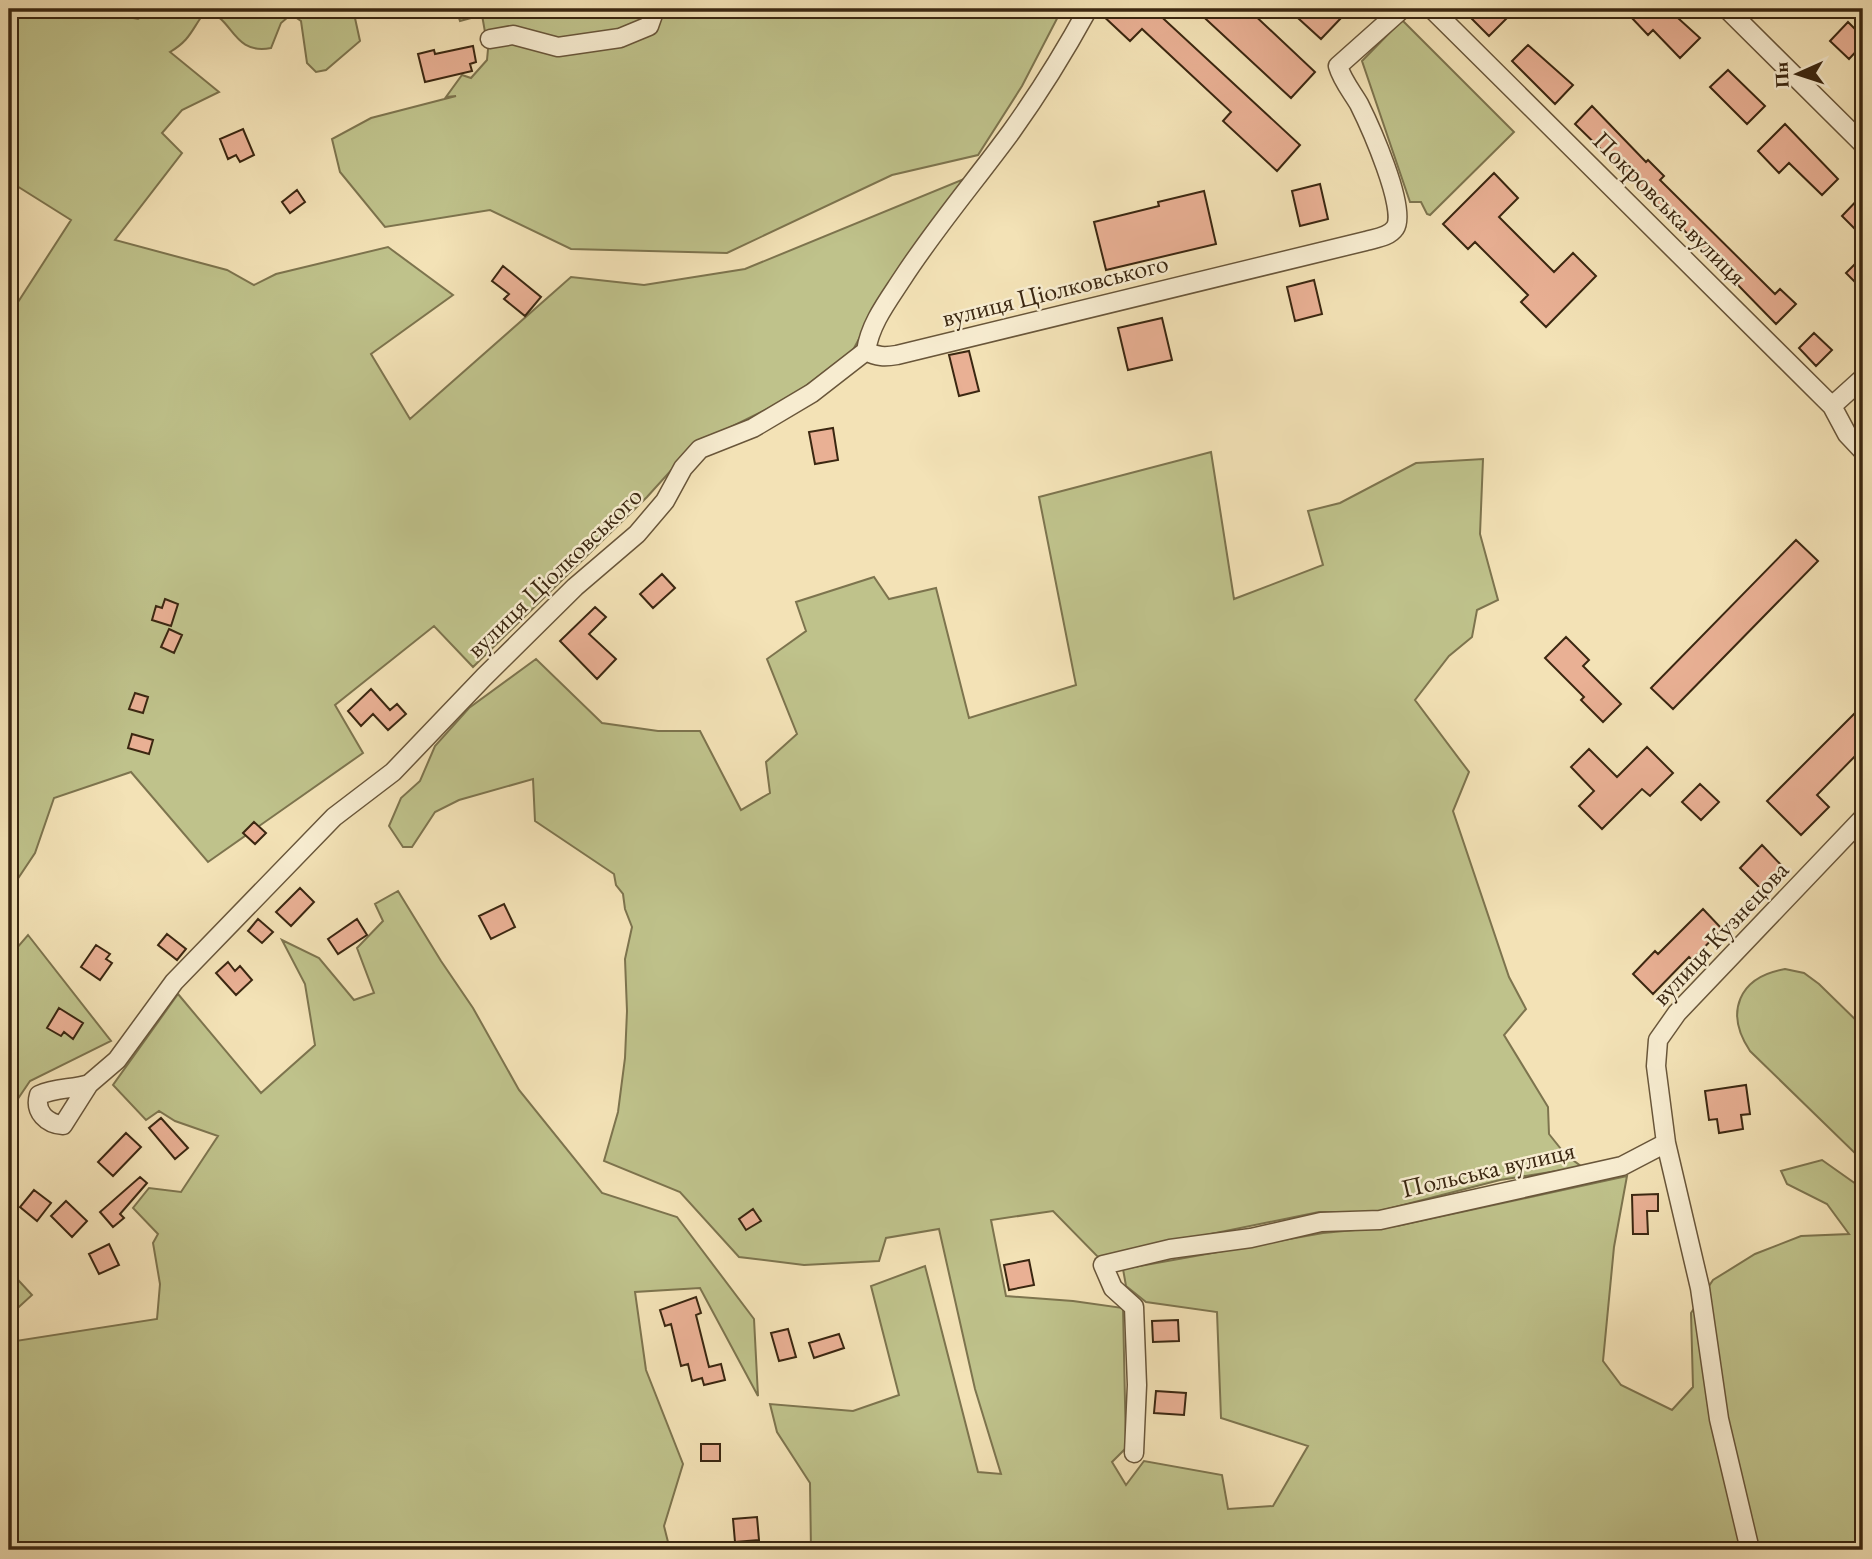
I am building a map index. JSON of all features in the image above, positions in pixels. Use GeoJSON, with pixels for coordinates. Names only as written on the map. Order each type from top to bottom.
{"type":"FeatureCollection","features":[{"type":"Feature","properties":{"kind":"street"},"geometry":{"type":"LineString","coordinates":[[490,39],[513,35],[558,47],[620,38],[649,26],[655,9]]}},
{"type":"Feature","properties":{"kind":"street"},"geometry":{"type":"LineString","coordinates":[[866,351],[867,340],[881,311],[925,245],[1012,131],[1088,9]]}},
{"type":"Feature","properties":{"kind":"street","name":"вулиця Ціолковського"},"geometry":{"type":"LineString","coordinates":[[89,1084],[117,1060],[174,982],[334,817],[393,772],[575,587],[637,534],[665,501],[683,468],[700,449],[764,421],[812,393],[866,351],[885,357],[898,355],[1386,235],[1394,230],[1398,222],[1394,190],[1360,106],[1338,66],[1402,9]]}},
{"type":"Feature","properties":{"kind":"street","name":"Покровська вулиця"},"geometry":{"type":"LineString","coordinates":[[1432,9],[1832,406],[1847,434],[1863,451]]}},
{"type":"Feature","properties":{"kind":"street"},"geometry":{"type":"LineString","coordinates":[[1727,9],[1863,144]]}},
{"type":"Feature","properties":{"kind":"street"},"geometry":{"type":"LineString","coordinates":[[1832,406],[1863,378]]}},
{"type":"Feature","properties":{"kind":"street","name":"вулиця Кузнєцова"},"geometry":{"type":"LineString","coordinates":[[1666,1143],[1656,1066],[1658,1040],[1677,1013],[1863,818]]}},
{"type":"Feature","properties":{"kind":"street"},"geometry":{"type":"LineString","coordinates":[[1666,1143],[1700,1288],[1719,1419],[1750,1550]]}},
{"type":"Feature","properties":{"kind":"street","name":"Польська вулиця"},"geometry":{"type":"LineString","coordinates":[[1134,1453],[1137,1373],[1133,1307],[1113,1288],[1103,1265],[1170,1249],[1251,1238],[1321,1223],[1380,1220],[1622,1166],[1666,1143]]}},
{"type":"Feature","properties":{"kind":"green space"},"geometry":{"type":"Polygon","coordinates":[[[9,9],[101,9],[96,11],[138,19],[153,9],[353,9],[360,41],[326,70],[316,72],[307,63],[301,21],[295,17],[288,17],[281,23],[271,48],[258,49],[239,40],[221,19],[204,13],[186,39],[170,52],[219,92],[182,110],[162,133],[182,153],[115,240],[227,270],[254,285],[276,274],[388,247],[453,295],[371,354],[410,419],[571,277],[644,285],[745,269],[964,179],[892,278],[853,350],[790,398],[694,445],[647,497],[473,667],[434,626],[335,705],[363,753],[208,862],[131,772],[54,798],[35,853],[9,892],[9,316],[71,220],[9,181],[9,9]]]}},
{"type":"Feature","properties":{"kind":"green space"},"geometry":{"type":"Polygon","coordinates":[[[456,9],[1062,9],[1022,86],[978,155],[892,175],[727,253],[571,249],[490,210],[385,227],[340,172],[332,139],[371,118],[456,96],[446,97],[462,75],[471,78],[487,60],[488,49],[482,15],[460,21],[456,9]]]}},
{"type":"Feature","properties":{"kind":"green space"},"geometry":{"type":"Polygon","coordinates":[[[1402,20],[1514,132],[1430,215],[1421,202],[1410,202],[1362,61],[1402,20]]]}},
{"type":"Feature","properties":{"kind":"green space"},"geometry":{"type":"Polygon","coordinates":[[[1211,452],[1234,599],[1323,565],[1308,511],[1340,503],[1416,463],[1483,459],[1480,534],[1498,600],[1477,610],[1472,637],[1449,656],[1415,700],[1469,772],[1453,811],[1509,977],[1526,1009],[1504,1035],[1548,1107],[1549,1134],[1565,1154],[1582,1167],[1500,1180],[1376,1212],[1319,1212],[1098,1257],[1053,1211],[991,1220],[1006,1296],[1123,1308],[1126,1448],[1112,1462],[1126,1485],[1144,1461],[1222,1475],[1228,1509],[1273,1506],[1308,1446],[1221,1418],[1217,1312],[1146,1302],[1126,1286],[1123,1269],[1323,1233],[1397,1226],[1627,1176],[1614,1247],[1603,1361],[1621,1385],[1672,1410],[1693,1387],[1691,1313],[1713,1280],[1755,1254],[1801,1236],[1849,1234],[1827,1204],[1787,1184],[1781,1171],[1822,1160],[1863,1189],[1863,1550],[811,1550],[810,1483],[777,1432],[770,1404],[853,1411],[899,1395],[871,1286],[925,1266],[978,1472],[1001,1474],[975,1389],[939,1229],[886,1238],[879,1261],[804,1265],[739,1257],[680,1192],[604,1161],[618,1112],[625,1058],[625,959],[632,927],[614,874],[535,821],[533,779],[459,800],[435,812],[412,847],[403,847],[389,826],[401,798],[420,781],[435,746],[469,708],[536,659],[602,723],[658,731],[700,731],[741,810],[770,793],[766,762],[797,734],[767,659],[806,631],[796,602],[874,577],[889,599],[936,588],[969,718],[1076,685],[1039,497],[1211,452]]]}},
{"type":"Feature","properties":{"kind":"green space"},"geometry":{"type":"Polygon","coordinates":[[[398,891],[473,1008],[519,1090],[602,1193],[677,1217],[754,1319],[758,1396],[700,1288],[635,1292],[646,1370],[683,1464],[664,1526],[670,1550],[9,1550],[9,1342],[157,1319],[160,1284],[153,1243],[158,1234],[133,1208],[149,1188],[181,1192],[218,1136],[175,1121],[159,1111],[146,1120],[113,1085],[178,994],[261,1093],[315,1045],[305,984],[282,940],[319,958],[354,1000],[374,993],[357,948],[383,921],[375,904],[398,891]]]}},
{"type":"Feature","properties":{"kind":"green space"},"geometry":{"type":"Polygon","coordinates":[[[28,935],[111,1041],[30,1081],[9,1112],[9,957],[28,935]]]}},
{"type":"Feature","properties":{"kind":"green space"},"geometry":{"type":"Polygon","coordinates":[[[1785,969],[1804,973],[1819,984],[1863,1027],[1863,1161],[1750,1051],[1742,1037],[1738,1023],[1740,998],[1756,980],[1785,969]]]}},
{"type":"Feature","properties":{"kind":"green space"},"geometry":{"type":"Polygon","coordinates":[[[9,1270],[32,1295],[9,1316],[9,1270]]]}},
{"type":"Feature","properties":{"kind":"building"},"geometry":{"type":"Polygon","coordinates":[[[1099,9],[1153,9],[1300,145],[1277,171],[1223,121],[1231,112],[1142,29],[1130,41],[1099,9]]]}},
{"type":"Feature","properties":{"kind":"building"},"geometry":{"type":"Polygon","coordinates":[[[1195,9],[1248,9],[1315,72],[1291,98],[1195,9]]]}},
{"type":"Feature","properties":{"kind":"building"},"geometry":{"type":"Polygon","coordinates":[[[1288,9],[1333,9],[1342,17],[1321,39],[1288,9]]]}},
{"type":"Feature","properties":{"kind":"building"},"geometry":{"type":"Polygon","coordinates":[[[1478,9],[1498,9],[1507,18],[1489,36],[1470,17],[1478,9]]]}},
{"type":"Feature","properties":{"kind":"building"},"geometry":{"type":"Polygon","coordinates":[[[1637,9],[1668,9],[1700,38],[1680,58],[1653,30],[1648,35],[1630,16],[1637,9]]]}},
{"type":"Feature","properties":{"kind":"building"},"geometry":{"type":"Polygon","coordinates":[[[1848,22],[1863,37],[1863,44],[1849,59],[1830,41],[1848,22]]]}},
{"type":"Feature","properties":{"kind":"building"},"geometry":{"type":"Polygon","coordinates":[[[1528,45],[1573,85],[1555,104],[1512,61],[1528,45]]]}},
{"type":"Feature","properties":{"kind":"building"},"geometry":{"type":"Polygon","coordinates":[[[473,46],[476,62],[470,64],[472,71],[425,82],[418,54],[434,50],[435,54],[473,46]]]}},
{"type":"Feature","properties":{"kind":"building"},"geometry":{"type":"Polygon","coordinates":[[[1728,70],[1765,106],[1747,124],[1710,87],[1728,70]]]}},
{"type":"Feature","properties":{"kind":"building"},"geometry":{"type":"Polygon","coordinates":[[[1592,106],[1646,162],[1648,160],[1664,176],[1660,180],[1775,294],[1780,289],[1796,304],[1776,324],[1575,124],[1592,106]]]}},
{"type":"Feature","properties":{"kind":"building"},"geometry":{"type":"Polygon","coordinates":[[[1785,124],[1838,179],[1822,195],[1789,163],[1779,173],[1758,151],[1785,124]]]}},
{"type":"Feature","properties":{"kind":"building"},"geometry":{"type":"Polygon","coordinates":[[[243,129],[254,155],[240,162],[236,155],[228,159],[220,139],[243,129]]]}},
{"type":"Feature","properties":{"kind":"building"},"geometry":{"type":"Polygon","coordinates":[[[1494,173],[1518,198],[1499,217],[1554,272],[1573,253],[1596,276],[1546,327],[1521,302],[1528,295],[1475,242],[1468,249],[1443,224],[1494,173]]]}},
{"type":"Feature","properties":{"kind":"building"},"geometry":{"type":"Polygon","coordinates":[[[1320,184],[1328,219],[1300,226],[1292,191],[1320,184]]]}},
{"type":"Feature","properties":{"kind":"building"},"geometry":{"type":"Polygon","coordinates":[[[297,190],[305,202],[290,213],[282,202],[297,190]]]}},
{"type":"Feature","properties":{"kind":"building"},"geometry":{"type":"Polygon","coordinates":[[[1204,191],[1216,244],[1106,270],[1094,222],[1159,206],[1158,202],[1204,191]]]}},
{"type":"Feature","properties":{"kind":"building"},"geometry":{"type":"Polygon","coordinates":[[[1863,194],[1863,237],[1842,216],[1863,194]]]}},
{"type":"Feature","properties":{"kind":"building"},"geometry":{"type":"Polygon","coordinates":[[[1863,256],[1863,290],[1846,273],[1863,256]]]}},
{"type":"Feature","properties":{"kind":"building"},"geometry":{"type":"Polygon","coordinates":[[[503,266],[541,297],[525,316],[504,299],[509,294],[492,281],[503,266]]]}},
{"type":"Feature","properties":{"kind":"building"},"geometry":{"type":"Polygon","coordinates":[[[1314,280],[1322,314],[1295,321],[1287,287],[1314,280]]]}},
{"type":"Feature","properties":{"kind":"building"},"geometry":{"type":"Polygon","coordinates":[[[1162,318],[1172,360],[1128,370],[1118,328],[1162,318]]]}},
{"type":"Feature","properties":{"kind":"building"},"geometry":{"type":"Polygon","coordinates":[[[1814,333],[1832,350],[1816,366],[1799,348],[1814,333]]]}},
{"type":"Feature","properties":{"kind":"building"},"geometry":{"type":"Polygon","coordinates":[[[969,351],[979,391],[959,396],[949,355],[969,351]]]}},
{"type":"Feature","properties":{"kind":"building"},"geometry":{"type":"Polygon","coordinates":[[[833,428],[838,460],[815,464],[809,432],[833,428]]]}},
{"type":"Feature","properties":{"kind":"building"},"geometry":{"type":"Polygon","coordinates":[[[1796,540],[1818,561],[1673,709],[1651,688],[1796,540]]]}},
{"type":"Feature","properties":{"kind":"building"},"geometry":{"type":"Polygon","coordinates":[[[662,574],[675,588],[653,608],[640,594],[662,574]]]}},
{"type":"Feature","properties":{"kind":"building"},"geometry":{"type":"Polygon","coordinates":[[[165,599],[178,604],[171,626],[152,620],[156,606],[162,608],[165,599]]]}},
{"type":"Feature","properties":{"kind":"building"},"geometry":{"type":"Polygon","coordinates":[[[595,607],[606,617],[589,634],[616,659],[597,679],[560,641],[595,607]]]}},
{"type":"Feature","properties":{"kind":"building"},"geometry":{"type":"Polygon","coordinates":[[[169,629],[182,635],[174,653],[161,647],[169,629]]]}},
{"type":"Feature","properties":{"kind":"building"},"geometry":{"type":"Polygon","coordinates":[[[1566,637],[1589,660],[1583,666],[1621,704],[1603,722],[1581,700],[1584,697],[1545,658],[1566,637]]]}},
{"type":"Feature","properties":{"kind":"building"},"geometry":{"type":"Polygon","coordinates":[[[371,689],[390,710],[397,704],[406,714],[388,730],[373,714],[361,726],[348,711],[371,689]]]}},
{"type":"Feature","properties":{"kind":"building"},"geometry":{"type":"Polygon","coordinates":[[[135,693],[148,697],[143,713],[129,709],[135,693]]]}},
{"type":"Feature","properties":{"kind":"building"},"geometry":{"type":"Polygon","coordinates":[[[1863,705],[1863,748],[1817,795],[1829,807],[1801,835],[1767,801],[1863,705]]]}},
{"type":"Feature","properties":{"kind":"building"},"geometry":{"type":"Polygon","coordinates":[[[132,734],[153,740],[149,754],[128,748],[132,734]]]}},
{"type":"Feature","properties":{"kind":"building"},"geometry":{"type":"Polygon","coordinates":[[[1647,747],[1673,773],[1650,796],[1642,789],[1602,829],[1579,806],[1594,791],[1571,767],[1589,749],[1617,777],[1647,747]]]}},
{"type":"Feature","properties":{"kind":"building"},"geometry":{"type":"Polygon","coordinates":[[[1700,784],[1719,802],[1701,820],[1682,802],[1700,784]]]}},
{"type":"Feature","properties":{"kind":"building"},"geometry":{"type":"Polygon","coordinates":[[[254,822],[266,833],[255,844],[243,833],[254,822]]]}},
{"type":"Feature","properties":{"kind":"building"},"geometry":{"type":"Polygon","coordinates":[[[1762,845],[1783,867],[1761,889],[1740,868],[1762,845]]]}},
{"type":"Feature","properties":{"kind":"building"},"geometry":{"type":"Polygon","coordinates":[[[300,888],[314,902],[291,926],[276,912],[300,888]]]}},
{"type":"Feature","properties":{"kind":"building"},"geometry":{"type":"Polygon","coordinates":[[[504,904],[515,927],[491,939],[479,916],[504,904]]]}},
{"type":"Feature","properties":{"kind":"building"},"geometry":{"type":"Polygon","coordinates":[[[1703,909],[1722,929],[1692,960],[1689,957],[1653,994],[1633,974],[1655,951],[1658,954],[1703,909]]]}},
{"type":"Feature","properties":{"kind":"building"},"geometry":{"type":"Polygon","coordinates":[[[258,919],[273,932],[262,943],[248,931],[258,919]]]}},
{"type":"Feature","properties":{"kind":"building"},"geometry":{"type":"Polygon","coordinates":[[[357,919],[367,935],[338,954],[328,939],[357,919]]]}},
{"type":"Feature","properties":{"kind":"building"},"geometry":{"type":"Polygon","coordinates":[[[167,934],[186,949],[177,960],[158,945],[167,934]]]}},
{"type":"Feature","properties":{"kind":"building"},"geometry":{"type":"Polygon","coordinates":[[[96,945],[110,954],[106,959],[112,963],[100,980],[81,967],[96,945]]]}},
{"type":"Feature","properties":{"kind":"building"},"geometry":{"type":"Polygon","coordinates":[[[228,962],[235,971],[240,966],[252,980],[236,995],[216,973],[228,962]]]}},
{"type":"Feature","properties":{"kind":"building"},"geometry":{"type":"Polygon","coordinates":[[[59,1008],[83,1023],[73,1039],[64,1032],[61,1036],[47,1028],[59,1008]]]}},
{"type":"Feature","properties":{"kind":"building"},"geometry":{"type":"Polygon","coordinates":[[[1746,1085],[1750,1114],[1741,1115],[1743,1129],[1719,1133],[1717,1119],[1709,1120],[1705,1091],[1746,1085]]]}},
{"type":"Feature","properties":{"kind":"building"},"geometry":{"type":"Polygon","coordinates":[[[161,1118],[188,1148],[175,1159],[149,1128],[161,1118]]]}},
{"type":"Feature","properties":{"kind":"building"},"geometry":{"type":"Polygon","coordinates":[[[126,1133],[141,1147],[113,1176],[98,1162],[126,1133]]]}},
{"type":"Feature","properties":{"kind":"building"},"geometry":{"type":"Polygon","coordinates":[[[140,1177],[147,1183],[120,1214],[124,1218],[113,1227],[100,1212],[140,1177]]]}},
{"type":"Feature","properties":{"kind":"building"},"geometry":{"type":"Polygon","coordinates":[[[34,1190],[51,1203],[37,1221],[20,1207],[34,1190]]]}},
{"type":"Feature","properties":{"kind":"building"},"geometry":{"type":"Polygon","coordinates":[[[1658,1194],[1658,1211],[1647,1211],[1648,1234],[1633,1234],[1632,1195],[1658,1194]]]}},
{"type":"Feature","properties":{"kind":"building"},"geometry":{"type":"Polygon","coordinates":[[[66,1201],[87,1221],[72,1237],[51,1216],[66,1201]]]}},
{"type":"Feature","properties":{"kind":"building"},"geometry":{"type":"Polygon","coordinates":[[[753,1209],[761,1221],[746,1230],[739,1219],[753,1209]]]}},
{"type":"Feature","properties":{"kind":"building"},"geometry":{"type":"Polygon","coordinates":[[[109,1244],[119,1265],[99,1274],[89,1254],[109,1244]]]}},
{"type":"Feature","properties":{"kind":"building"},"geometry":{"type":"Polygon","coordinates":[[[1029,1260],[1034,1285],[1009,1290],[1004,1265],[1029,1260]]]}},
{"type":"Feature","properties":{"kind":"building"},"geometry":{"type":"Polygon","coordinates":[[[696,1297],[701,1313],[696,1315],[709,1367],[721,1364],[725,1380],[704,1385],[702,1378],[692,1381],[688,1364],[681,1366],[671,1324],[665,1326],[660,1310],[696,1297]]]}},
{"type":"Feature","properties":{"kind":"building"},"geometry":{"type":"Polygon","coordinates":[[[1178,1320],[1179,1341],[1153,1342],[1152,1321],[1178,1320]]]}},
{"type":"Feature","properties":{"kind":"building"},"geometry":{"type":"Polygon","coordinates":[[[788,1329],[796,1357],[779,1361],[771,1333],[788,1329]]]}},
{"type":"Feature","properties":{"kind":"building"},"geometry":{"type":"Polygon","coordinates":[[[839,1334],[844,1348],[814,1358],[809,1343],[839,1334]]]}},
{"type":"Feature","properties":{"kind":"building"},"geometry":{"type":"Polygon","coordinates":[[[1156,1391],[1186,1393],[1184,1415],[1154,1413],[1156,1391]]]}},
{"type":"Feature","properties":{"kind":"building"},"geometry":{"type":"Polygon","coordinates":[[[701,1444],[720,1444],[720,1461],[701,1461],[701,1444]]]}},
{"type":"Feature","properties":{"kind":"building"},"geometry":{"type":"Polygon","coordinates":[[[757,1517],[759,1540],[735,1542],[733,1519],[757,1517]]]}}]}
